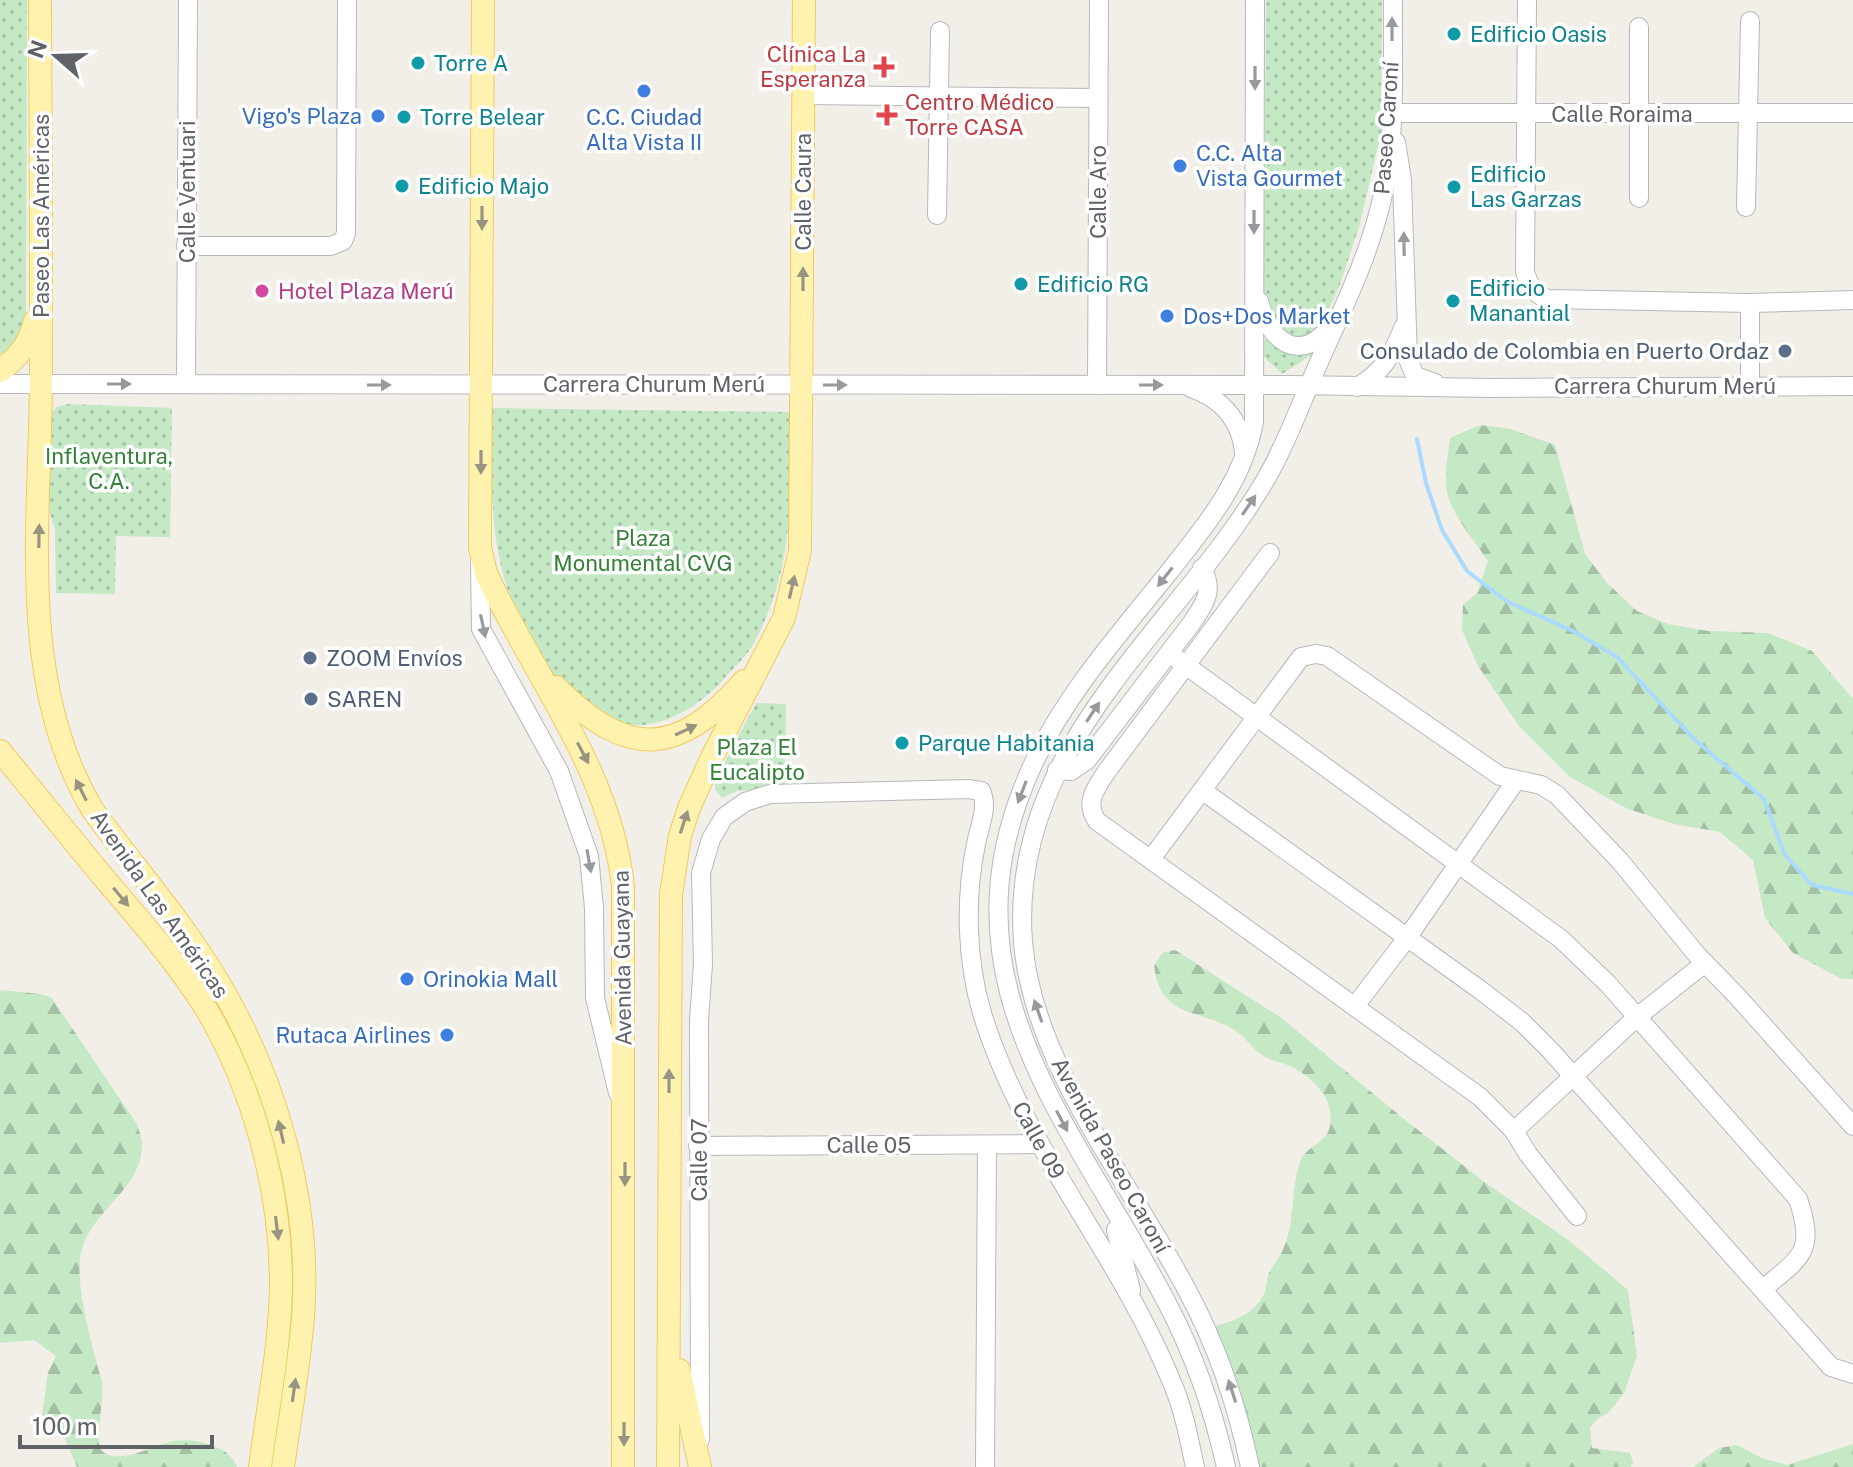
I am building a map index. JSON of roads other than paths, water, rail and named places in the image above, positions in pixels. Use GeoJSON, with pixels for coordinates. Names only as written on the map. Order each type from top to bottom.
{"type":"FeatureCollection","features":[{"type":"Feature","properties":{"kind":"main road","name":"Paseo Las Américas"},"geometry":{"type":"LineString","coordinates":[[40,0],[41,384]]}},
{"type":"Feature","properties":{"kind":"main road","name":"Avenida Guayana"},"geometry":{"type":"LineString","coordinates":[[483,0],[480,548],[486,573],[497,596],[593,773],[616,841],[625,911],[623,1467]]}},
{"type":"Feature","properties":{"kind":"main road","name":"Calle Caura"},"geometry":{"type":"LineString","coordinates":[[802,385],[804,0]]}},
{"type":"Feature","properties":{"kind":"main road"},"geometry":{"type":"LineString","coordinates":[[0,371],[15,360],[25,347],[32,333],[41,291]]}},
{"type":"Feature","properties":{"kind":"main road","name":"Avenida Las Américas"},"geometry":{"type":"LineString","coordinates":[[41,384],[40,617],[46,679],[60,735],[71,769],[92,809],[214,975],[257,1060],[279,1120],[298,1205],[304,1281],[283,1467]]}},
{"type":"Feature","properties":{"kind":"main road","name":"Avenida Guayana"},"geometry":{"type":"LineString","coordinates":[[668,1467],[669,1019],[674,865],[680,836],[701,781],[784,618],[800,550],[802,385]]}},
{"type":"Feature","properties":{"kind":"main road"},"geometry":{"type":"LineString","coordinates":[[530,655],[555,687],[589,718],[621,735],[651,740],[685,732],[700,723],[719,707],[765,656]]}},
{"type":"Feature","properties":{"kind":"main road","name":"Avenida Las Américas"},"geometry":{"type":"LineString","coordinates":[[0,751],[159,942],[204,1006],[236,1069],[257,1127],[275,1209],[281,1281],[260,1467]]}},
{"type":"Feature","properties":{"kind":"main road"},"geometry":{"type":"LineString","coordinates":[[236,1069],[257,1060]]}},
{"type":"Feature","properties":{"kind":"main road"},"geometry":{"type":"LineString","coordinates":[[669,1293],[684,1398],[700,1467]]}},
{"type":"Feature","properties":{"kind":"main road"},"geometry":{"type":"LineString","coordinates":[[275,1354],[298,1353]]}},
{"type":"Feature","properties":{"kind":"street","name":"Calle Ventuari"},"geometry":{"type":"LineString","coordinates":[[186,384],[188,0]]}},
{"type":"Feature","properties":{"kind":"street"},"geometry":{"type":"LineString","coordinates":[[186,246],[324,246],[343,241],[346,233],[347,0]]}},
{"type":"Feature","properties":{"kind":"street","name":"Calle Aro"},"geometry":{"type":"LineString","coordinates":[[1097,385],[1099,0]]}},
{"type":"Feature","properties":{"kind":"street"},"geometry":{"type":"LineString","coordinates":[[1253,385],[1255,0]]}},
{"type":"Feature","properties":{"kind":"street","name":"Paseo Caroní"},"geometry":{"type":"LineString","coordinates":[[1300,385],[1342,312],[1364,258],[1384,194],[1392,113],[1393,0]]}},
{"type":"Feature","properties":{"kind":"street"},"geometry":{"type":"LineString","coordinates":[[1527,0],[1525,272],[1529,285],[1537,295],[1548,299],[1750,303],[1853,300]]}},
{"type":"Feature","properties":{"kind":"street"},"geometry":{"type":"LineString","coordinates":[[1746,207],[1750,21]]}},
{"type":"Feature","properties":{"kind":"street"},"geometry":{"type":"LineString","coordinates":[[1639,27],[1639,198]]}},
{"type":"Feature","properties":{"kind":"street"},"geometry":{"type":"LineString","coordinates":[[937,215],[940,31]]}},
{"type":"Feature","properties":{"kind":"street"},"geometry":{"type":"LineString","coordinates":[[803,95],[1098,98]]}},
{"type":"Feature","properties":{"kind":"street"},"geometry":{"type":"LineString","coordinates":[[1392,113],[1402,180],[1408,359],[1415,376],[1434,382],[1478,387]]}},
{"type":"Feature","properties":{"kind":"street","name":"Calle Roraima"},"geometry":{"type":"LineString","coordinates":[[1392,113],[1853,113]]}},
{"type":"Feature","properties":{"kind":"street"},"geometry":{"type":"LineString","coordinates":[[1254,279],[1264,321],[1275,337],[1288,343],[1297,346],[1316,341],[1342,312]]}},
{"type":"Feature","properties":{"kind":"street"},"geometry":{"type":"LineString","coordinates":[[1750,303],[1750,385]]}},
{"type":"Feature","properties":{"kind":"street"},"geometry":{"type":"LineString","coordinates":[[1357,387],[1382,369],[1392,355],[1405,322]]}},
{"type":"Feature","properties":{"kind":"street"},"geometry":{"type":"LineString","coordinates":[[1253,353],[1272,375],[1300,385]]}},
{"type":"Feature","properties":{"kind":"street","name":"Carrera Churum Merú"},"geometry":{"type":"LineString","coordinates":[[0,384],[1853,386]]}},
{"type":"Feature","properties":{"kind":"street"},"geometry":{"type":"LineString","coordinates":[[1180,385],[1207,394],[1233,417],[1240,428],[1245,460]]}},
{"type":"Feature","properties":{"kind":"street","name":"Avenida Paseo Caroní"},"geometry":{"type":"LineString","coordinates":[[1226,1467],[1214,1416],[1194,1360],[1167,1302],[1040,1081],[1010,1002],[999,944],[999,912],[1004,850],[1022,789],[1051,732],[1112,644],[1226,496],[1245,460],[1254,422],[1253,385]]}},
{"type":"Feature","properties":{"kind":"street","name":"Avenida Paseo Caroní"},"geometry":{"type":"LineString","coordinates":[[1250,1467],[1231,1388],[1210,1335],[1188,1290],[1097,1136],[1062,1070],[1033,996],[1023,942],[1024,885],[1035,826],[1057,770],[1111,686],[1264,482],[1292,429],[1300,385]]}},
{"type":"Feature","properties":{"kind":"street"},"geometry":{"type":"LineString","coordinates":[[480,548],[481,629],[559,771],[589,856],[594,908],[595,998],[625,1121]]}},
{"type":"Feature","properties":{"kind":"street"},"geometry":{"type":"LineString","coordinates":[[1270,553],[1107,771],[1092,796],[1091,808],[1097,821],[1480,1097],[1514,1131],[1528,1154],[1577,1216]]}},
{"type":"Feature","properties":{"kind":"street"},"geometry":{"type":"LineString","coordinates":[[1057,770],[1074,770],[1087,760],[1169,653],[1208,597],[1209,585],[1202,568]]}},
{"type":"Feature","properties":{"kind":"street"},"geometry":{"type":"LineString","coordinates":[[1169,653],[1576,952],[1637,1017],[1798,1199],[1805,1226],[1805,1247],[1797,1260],[1763,1289]]}},
{"type":"Feature","properties":{"kind":"street"},"geometry":{"type":"LineString","coordinates":[[1151,859],[1301,657],[1322,655],[1500,776],[1515,782],[1541,785],[1557,795],[1620,861],[1705,963],[1853,1126]]}},
{"type":"Feature","properties":{"kind":"street"},"geometry":{"type":"LineString","coordinates":[[1355,1006],[1407,938],[1515,782]]}},
{"type":"Feature","properties":{"kind":"street","name":"Calle 07"},"geometry":{"type":"LineString","coordinates":[[700,1467],[698,1146],[699,1021],[703,964],[701,873],[716,827],[745,802],[770,794],[981,791]]}},
{"type":"Feature","properties":{"kind":"street","name":"Calle 09"},"geometry":{"type":"LineString","coordinates":[[981,791],[984,811],[975,845],[969,911],[974,978],[981,1011],[1013,1094],[1133,1303],[1173,1385],[1195,1467]]}},
{"type":"Feature","properties":{"kind":"street"},"geometry":{"type":"LineString","coordinates":[[1203,791],[1501,1005],[1536,1036],[1831,1367],[1853,1374]]}},
{"type":"Feature","properties":{"kind":"street"},"geometry":{"type":"LineString","coordinates":[[1514,1131],[1637,1017],[1705,963]]}},
{"type":"Feature","properties":{"kind":"street","name":"Calle 05"},"geometry":{"type":"LineString","coordinates":[[698,1146],[1040,1144]]}},
{"type":"Feature","properties":{"kind":"street"},"geometry":{"type":"LineString","coordinates":[[985,1467],[987,1145]]}},
{"type":"Feature","properties":{"kind":"street"},"geometry":{"type":"LineString","coordinates":[[1101,1190],[1118,1235],[1133,1303]]}},
{"type":"Feature","properties":{"kind":"waterway"},"geometry":{"type":"LineString","coordinates":[[1417,439],[1426,483],[1442,530],[1467,571],[1506,601],[1573,631],[1617,657],[1694,739],[1764,799],[1785,855],[1812,885],[1853,894]]}},
{"type":"Feature","properties":{"kind":"place","name":"Edificio Oasis"},"geometry":{"type":"Point","coordinates":[1454,34]}},
{"type":"Feature","properties":{"kind":"place","name":"Torre A"},"geometry":{"type":"Point","coordinates":[418,63]}},
{"type":"Feature","properties":{"kind":"place","name":"Clínica La Esperanza"},"geometry":{"type":"Point","coordinates":[884,67]}},
{"type":"Feature","properties":{"kind":"place","name":"C.C. Ciudad Alta Vista II"},"geometry":{"type":"Point","coordinates":[644,91]}},
{"type":"Feature","properties":{"kind":"place","name":"Centro Médico Torre CASA"},"geometry":{"type":"Point","coordinates":[887,115]}},
{"type":"Feature","properties":{"kind":"place","name":"Vigo's Plaza"},"geometry":{"type":"Point","coordinates":[378,116]}},
{"type":"Feature","properties":{"kind":"place","name":"Torre Belear"},"geometry":{"type":"Point","coordinates":[404,117]}},
{"type":"Feature","properties":{"kind":"place","name":"C.C. Alta Vista Gourmet"},"geometry":{"type":"Point","coordinates":[1180,166]}},
{"type":"Feature","properties":{"kind":"place","name":"Edificio Majo"},"geometry":{"type":"Point","coordinates":[402,186]}},
{"type":"Feature","properties":{"kind":"place","name":"Edificio Las Garzas"},"geometry":{"type":"Point","coordinates":[1454,187]}},
{"type":"Feature","properties":{"kind":"place","name":"Edificio RG"},"geometry":{"type":"Point","coordinates":[1021,284]}},
{"type":"Feature","properties":{"kind":"place","name":"Hotel Plaza Merú"},"geometry":{"type":"Point","coordinates":[262,291]}},
{"type":"Feature","properties":{"kind":"place","name":"Edificio Manantial"},"geometry":{"type":"Point","coordinates":[1453,301]}},
{"type":"Feature","properties":{"kind":"place","name":"Dos+Dos Market"},"geometry":{"type":"Point","coordinates":[1167,316]}},
{"type":"Feature","properties":{"kind":"place","name":"Consulado de Colombia en Puerto Ordaz"},"geometry":{"type":"Point","coordinates":[1785,351]}},
{"type":"Feature","properties":{"kind":"place","name":"ZOOM Envíos"},"geometry":{"type":"Point","coordinates":[310,658]}},
{"type":"Feature","properties":{"kind":"place","name":"SAREN"},"geometry":{"type":"Point","coordinates":[311,699]}},
{"type":"Feature","properties":{"kind":"place","name":"Parque Habitania"},"geometry":{"type":"Point","coordinates":[902,743]}},
{"type":"Feature","properties":{"kind":"place","name":"Orinokia Mall"},"geometry":{"type":"Point","coordinates":[407,979]}},
{"type":"Feature","properties":{"kind":"place","name":"Rutaca Airlines"},"geometry":{"type":"Point","coordinates":[447,1035]}},
{"type":"Feature","properties":{"kind":"park label","name":"Inflaventura, C.A."},"geometry":{"type":"Point","coordinates":[109,468]}},
{"type":"Feature","properties":{"kind":"park label","name":"Plaza Monumental CVG"},"geometry":{"type":"Point","coordinates":[643,550]}},
{"type":"Feature","properties":{"kind":"park label","name":"Plaza El Eucalipto"},"geometry":{"type":"Point","coordinates":[757,760]}}]}
